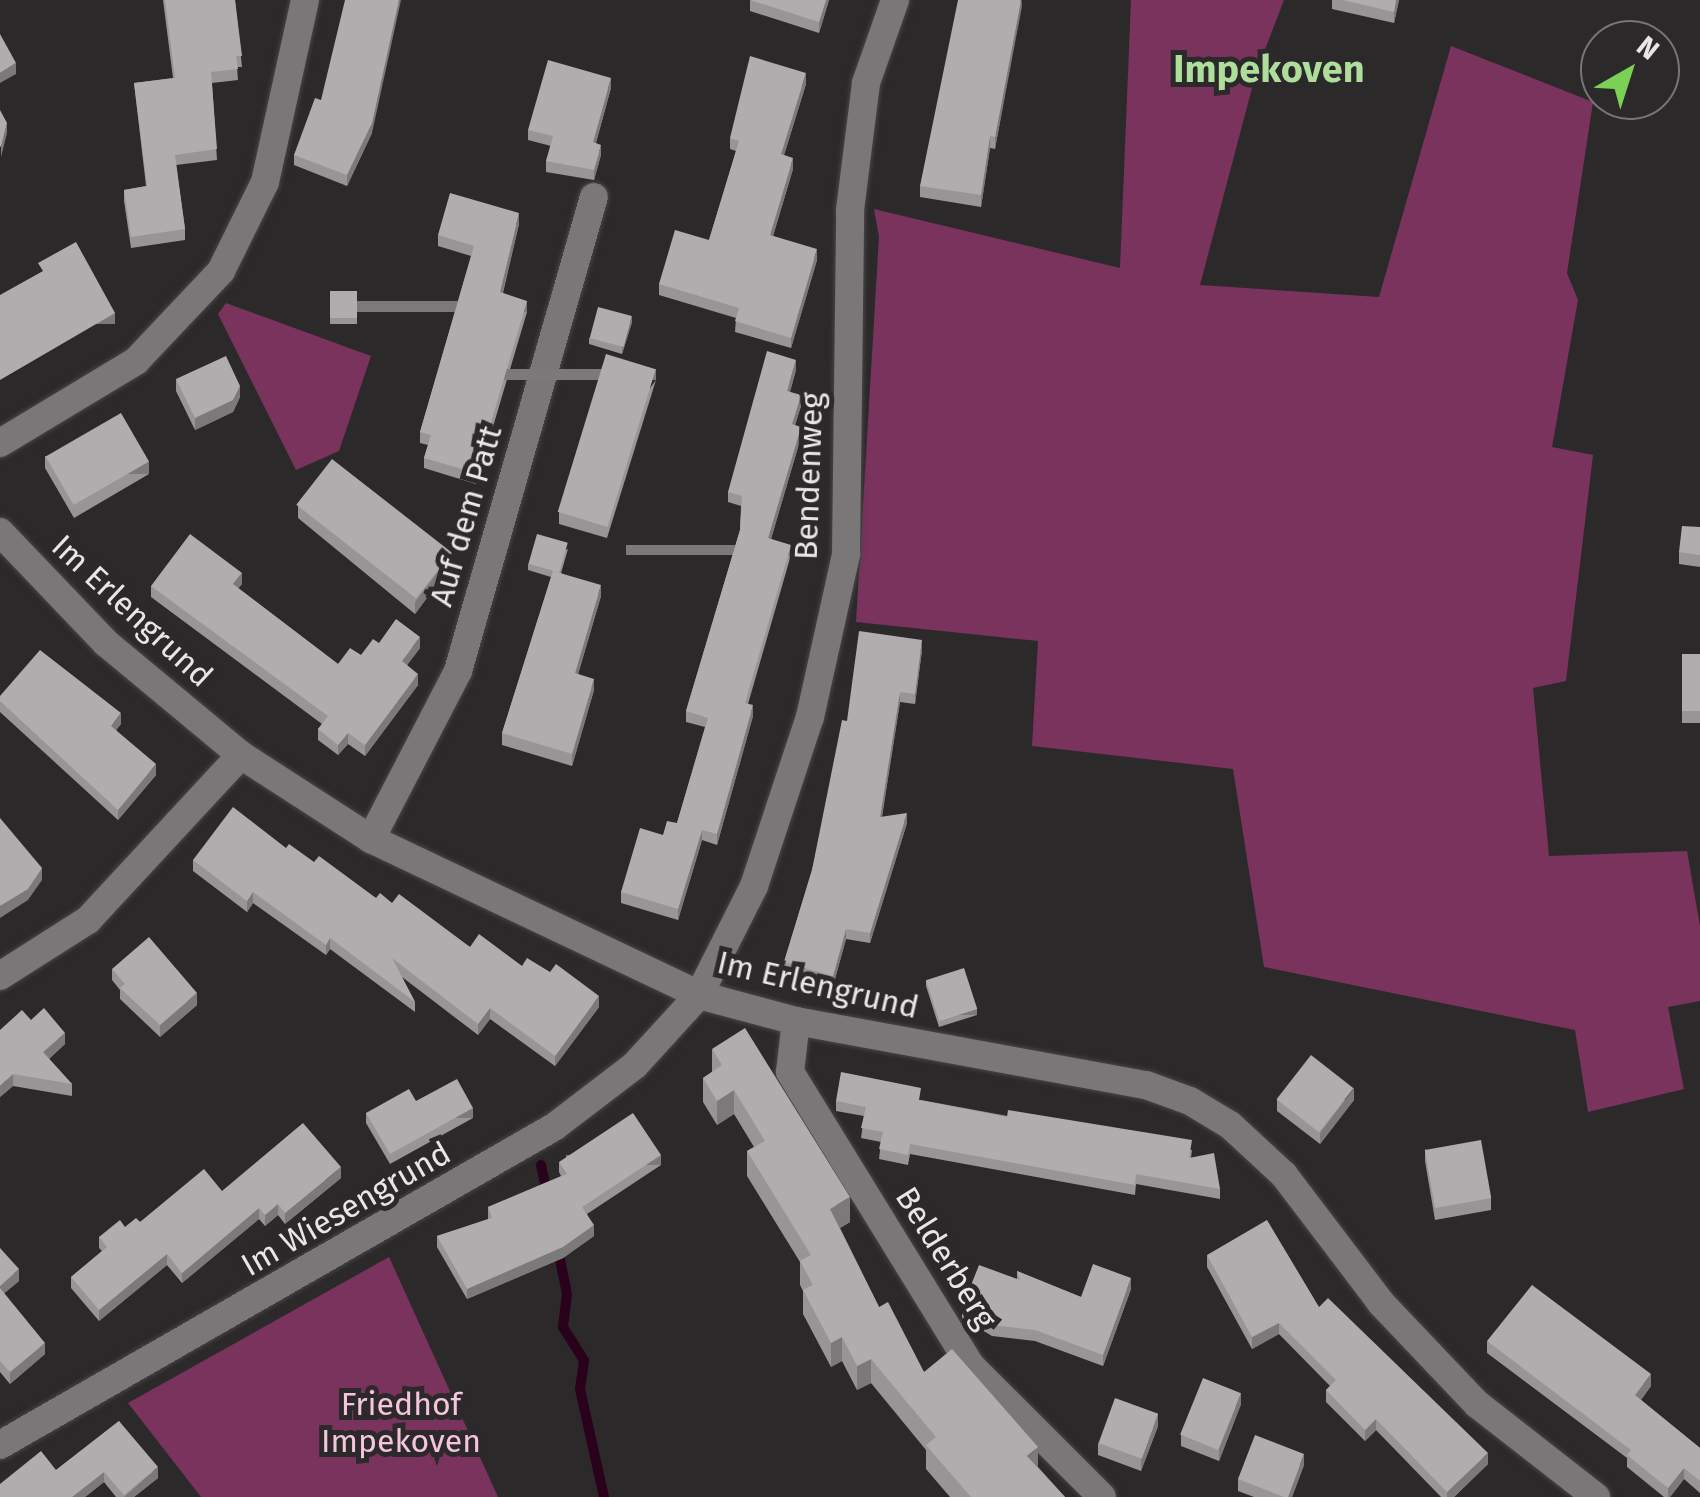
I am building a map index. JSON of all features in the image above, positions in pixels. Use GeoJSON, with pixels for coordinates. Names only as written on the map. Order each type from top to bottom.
{"type":"FeatureCollection","features":[{"type":"Feature","properties":{"kind":"street"},"geometry":{"type":"LineString","coordinates":[[0,443],[136,361],[221,270],[265,182],[304,0]]}},
{"type":"Feature","properties":{"kind":"street","name":"Bendenweg"},"geometry":{"type":"LineString","coordinates":[[699,995],[754,886],[810,717],[846,554],[850,210],[866,82],[895,0]]}},
{"type":"Feature","properties":{"kind":"street","name":"Auf dem Patt"},"geometry":{"type":"LineString","coordinates":[[371,839],[458,671],[594,198]]}},
{"type":"Feature","properties":{"kind":"street","name":"Im Erlengrund"},"geometry":{"type":"LineString","coordinates":[[0,532],[106,643],[241,755],[371,839],[699,995],[796,1021],[1146,1085],[1190,1101],[1230,1125],[1284,1174],[1380,1303],[1476,1404],[1582,1493]]}},
{"type":"Feature","properties":{"kind":"street"},"geometry":{"type":"LineString","coordinates":[[0,976],[88,920],[241,755]]}},
{"type":"Feature","properties":{"kind":"street","name":"Im Wiesengrund"},"geometry":{"type":"LineString","coordinates":[[0,1445],[554,1127],[635,1064],[699,995]]}},
{"type":"Feature","properties":{"kind":"street","name":"Belderberg"},"geometry":{"type":"LineString","coordinates":[[796,1021],[790,1072],[970,1366],[1102,1497]]}},
{"type":"Feature","properties":{"kind":"green space"},"geometry":{"type":"Polygon","coordinates":[[[1131,0],[1284,0],[1256,73],[1200,285],[1379,297],[1451,46],[1580,97],[1580,120],[1590,120],[1567,273],[1578,300],[1552,447],[1593,455],[1566,681],[1533,688],[1549,856],[1687,851],[1700,926],[1700,1001],[1668,1007],[1684,1089],[1588,1112],[1575,1030],[1264,967],[1233,769],[1032,746],[1038,641],[856,622],[879,237],[874,209],[1120,268],[1131,0]]]}},
{"type":"Feature","properties":{"kind":"green space"},"geometry":{"type":"Polygon","coordinates":[[[226,303],[371,356],[339,451],[296,470],[218,314],[226,303]]]}},
{"type":"Feature","properties":{"kind":"green space","name":"Friedhof Impekoven"},"geometry":{"type":"Polygon","coordinates":[[[389,1257],[498,1497],[201,1497],[128,1403],[389,1257]]]}},
{"type":"Feature","properties":{"kind":"building"},"geometry":{"type":"Polygon","coordinates":[[[165,0],[235,0],[242,56],[236,56],[238,69],[211,72],[217,149],[175,155],[185,229],[131,237],[124,190],[147,186],[134,83],[175,78],[165,0]]]}},
{"type":"Feature","properties":{"kind":"building"},"geometry":{"type":"Polygon","coordinates":[[[345,0],[399,0],[372,123],[347,175],[294,155],[315,98],[321,100],[345,0]]]}},
{"type":"Feature","properties":{"kind":"building"},"geometry":{"type":"Polygon","coordinates":[[[750,0],[826,0],[819,22],[750,0]]]}},
{"type":"Feature","properties":{"kind":"building"},"geometry":{"type":"Polygon","coordinates":[[[958,0],[1021,0],[995,137],[990,136],[981,195],[920,186],[958,0]]]}},
{"type":"Feature","properties":{"kind":"building"},"geometry":{"type":"Polygon","coordinates":[[[1343,0],[1396,0],[1394,12],[1343,0]]]}},
{"type":"Feature","properties":{"kind":"building"},"geometry":{"type":"Polygon","coordinates":[[[0,34],[16,63],[0,73],[0,34]]]}},
{"type":"Feature","properties":{"kind":"building"},"geometry":{"type":"Polygon","coordinates":[[[750,56],[806,73],[781,154],[793,158],[770,235],[817,249],[791,338],[735,321],[739,308],[659,284],[675,230],[709,240],[739,141],[730,138],[750,56]]]}},
{"type":"Feature","properties":{"kind":"building"},"geometry":{"type":"Polygon","coordinates":[[[548,60],[611,78],[593,142],[601,145],[594,170],[546,161],[553,136],[528,130],[548,60]]]}},
{"type":"Feature","properties":{"kind":"building"},"geometry":{"type":"Polygon","coordinates":[[[0,110],[7,123],[1,147],[0,146],[0,110]]]}},
{"type":"Feature","properties":{"kind":"building"},"geometry":{"type":"Polygon","coordinates":[[[450,193],[519,213],[500,292],[527,301],[476,473],[424,458],[431,435],[420,432],[474,246],[438,235],[450,193]]]}},
{"type":"Feature","properties":{"kind":"building"},"geometry":{"type":"Polygon","coordinates":[[[76,242],[115,313],[0,380],[0,295],[43,271],[38,263],[76,242]]]}},
{"type":"Feature","properties":{"kind":"building"},"geometry":{"type":"Polygon","coordinates":[[[330,291],[357,291],[357,318],[330,318],[330,291]]]}},
{"type":"Feature","properties":{"kind":"building"},"geometry":{"type":"Polygon","coordinates":[[[598,307],[632,316],[624,347],[590,338],[598,307]]]}},
{"type":"Feature","properties":{"kind":"building"},"geometry":{"type":"Polygon","coordinates":[[[767,351],[796,360],[787,391],[801,395],[792,424],[801,427],[768,538],[791,545],[745,703],[753,705],[717,834],[702,830],[678,909],[621,892],[640,828],[663,835],[667,821],[677,823],[708,718],[686,711],[740,530],[742,496],[728,492],[767,351]]]}},
{"type":"Feature","properties":{"kind":"building"},"geometry":{"type":"Polygon","coordinates":[[[606,354],[656,369],[607,527],[558,512],[606,354]]]}},
{"type":"Feature","properties":{"kind":"building"},"geometry":{"type":"Polygon","coordinates":[[[226,356],[240,386],[233,400],[195,418],[176,379],[226,356]]]}},
{"type":"Feature","properties":{"kind":"building"},"geometry":{"type":"Polygon","coordinates":[[[121,413],[149,461],[74,505],[46,456],[121,413]]]}},
{"type":"Feature","properties":{"kind":"building"},"geometry":{"type":"Polygon","coordinates":[[[332,459],[452,553],[416,598],[296,505],[332,459]]]}},
{"type":"Feature","properties":{"kind":"building"},"geometry":{"type":"Polygon","coordinates":[[[1682,526],[1700,527],[1700,555],[1679,552],[1682,526]]]}},
{"type":"Feature","properties":{"kind":"building"},"geometry":{"type":"Polygon","coordinates":[[[190,534],[242,573],[233,584],[338,664],[350,648],[361,655],[373,639],[379,643],[396,619],[420,637],[402,661],[418,674],[365,745],[348,733],[338,745],[318,729],[328,716],[151,586],[190,534]]]}},
{"type":"Feature","properties":{"kind":"building"},"geometry":{"type":"Polygon","coordinates":[[[537,534],[568,543],[559,573],[528,564],[537,534]]]}},
{"type":"Feature","properties":{"kind":"building"},"geometry":{"type":"Polygon","coordinates":[[[553,571],[601,585],[575,673],[594,679],[572,754],[502,733],[553,571]]]}},
{"type":"Feature","properties":{"kind":"building"},"geometry":{"type":"Polygon","coordinates":[[[859,631],[922,640],[915,694],[900,692],[880,817],[907,813],[870,933],[846,929],[833,976],[784,962],[812,870],[842,720],[847,721],[859,631]]]}},
{"type":"Feature","properties":{"kind":"building"},"geometry":{"type":"Polygon","coordinates":[[[40,650],[121,713],[111,726],[156,764],[118,810],[0,701],[0,696],[40,650]]]}},
{"type":"Feature","properties":{"kind":"building"},"geometry":{"type":"Polygon","coordinates":[[[1682,654],[1700,654],[1700,711],[1682,711],[1682,654]]]}},
{"type":"Feature","properties":{"kind":"building"},"geometry":{"type":"Polygon","coordinates":[[[233,807],[286,848],[289,844],[314,862],[319,856],[376,898],[380,893],[392,903],[399,894],[470,947],[479,934],[522,966],[527,958],[550,972],[556,964],[599,996],[555,1056],[490,1008],[478,1024],[392,958],[415,1002],[330,938],[326,945],[253,892],[247,901],[193,860],[233,807]]]}},
{"type":"Feature","properties":{"kind":"building"},"geometry":{"type":"Polygon","coordinates":[[[0,818],[42,868],[28,889],[0,906],[0,818]]]}},
{"type":"Feature","properties":{"kind":"building"},"geometry":{"type":"Polygon","coordinates":[[[149,937],[197,993],[160,1025],[120,988],[125,984],[112,969],[149,937]]]}},
{"type":"Feature","properties":{"kind":"building"},"geometry":{"type":"Polygon","coordinates":[[[964,968],[977,1009],[939,1021],[926,980],[964,968]]]}},
{"type":"Feature","properties":{"kind":"building"},"geometry":{"type":"Polygon","coordinates":[[[44,1008],[65,1033],[43,1052],[72,1084],[13,1074],[0,1086],[0,1030],[22,1010],[31,1020],[44,1008]]]}},
{"type":"Feature","properties":{"kind":"building"},"geometry":{"type":"Polygon","coordinates":[[[745,1028],[850,1197],[830,1209],[879,1307],[888,1302],[924,1372],[952,1349],[1038,1447],[1027,1456],[1065,1497],[971,1497],[926,1445],[936,1437],[871,1359],[857,1366],[842,1337],[831,1343],[803,1290],[813,1285],[800,1261],[811,1255],[747,1151],[765,1141],[734,1090],[717,1101],[703,1078],[722,1065],[712,1049],[745,1028]]]}},
{"type":"Feature","properties":{"kind":"building"},"geometry":{"type":"Polygon","coordinates":[[[1311,1055],[1354,1088],[1319,1132],[1277,1099],[1311,1055]]]}},
{"type":"Feature","properties":{"kind":"building"},"geometry":{"type":"Polygon","coordinates":[[[841,1072],[921,1088],[919,1100],[1007,1117],[1008,1110],[1192,1140],[1189,1158],[1214,1153],[1220,1189],[1136,1174],[1135,1185],[910,1144],[908,1155],[879,1149],[883,1132],[861,1128],[866,1107],[836,1101],[841,1072]]]}},
{"type":"Feature","properties":{"kind":"building"},"geometry":{"type":"Polygon","coordinates":[[[457,1079],[473,1108],[390,1154],[366,1113],[409,1089],[416,1101],[457,1079]]]}},
{"type":"Feature","properties":{"kind":"building"},"geometry":{"type":"Polygon","coordinates":[[[633,1113],[661,1155],[582,1207],[594,1225],[563,1247],[467,1289],[437,1236],[492,1218],[488,1207],[567,1174],[559,1162],[633,1113]]]}},
{"type":"Feature","properties":{"kind":"building"},"geometry":{"type":"Polygon","coordinates":[[[303,1123],[341,1167],[285,1213],[278,1204],[265,1215],[259,1208],[182,1273],[167,1254],[99,1310],[71,1277],[107,1247],[99,1237],[120,1220],[125,1227],[136,1218],[140,1222],[204,1169],[222,1191],[303,1123]]]}},
{"type":"Feature","properties":{"kind":"building"},"geometry":{"type":"Polygon","coordinates":[[[1481,1140],[1491,1198],[1435,1208],[1425,1150],[1481,1140]]]}},
{"type":"Feature","properties":{"kind":"building"},"geometry":{"type":"Polygon","coordinates":[[[1267,1220],[1319,1307],[1328,1298],[1488,1453],[1447,1492],[1376,1419],[1365,1430],[1326,1390],[1336,1380],[1279,1323],[1252,1337],[1207,1255],[1267,1220]]]}},
{"type":"Feature","properties":{"kind":"building"},"geometry":{"type":"Polygon","coordinates":[[[0,1248],[19,1269],[0,1286],[0,1248]]]}},
{"type":"Feature","properties":{"kind":"building"},"geometry":{"type":"Polygon","coordinates":[[[1093,1264],[1131,1278],[1103,1355],[1035,1330],[992,1325],[962,1308],[979,1265],[1020,1280],[1017,1271],[1081,1297],[1093,1264]]]}},
{"type":"Feature","properties":{"kind":"building"},"geometry":{"type":"Polygon","coordinates":[[[1532,1285],[1651,1374],[1635,1395],[1700,1448],[1700,1481],[1684,1468],[1668,1488],[1627,1455],[1631,1450],[1487,1341],[1532,1285]]]}},
{"type":"Feature","properties":{"kind":"building"},"geometry":{"type":"Polygon","coordinates":[[[0,1288],[45,1343],[10,1372],[0,1361],[0,1288]]]}},
{"type":"Feature","properties":{"kind":"building"},"geometry":{"type":"Polygon","coordinates":[[[1203,1378],[1241,1393],[1218,1450],[1180,1435],[1203,1378]]]}},
{"type":"Feature","properties":{"kind":"building"},"geometry":{"type":"Polygon","coordinates":[[[1115,1398],[1158,1414],[1142,1459],[1099,1443],[1115,1398]]]}},
{"type":"Feature","properties":{"kind":"building"},"geometry":{"type":"Polygon","coordinates":[[[119,1421],[158,1467],[124,1495],[104,1472],[72,1497],[0,1497],[0,1484],[41,1451],[56,1470],[119,1421]]]}},
{"type":"Feature","properties":{"kind":"building"},"geometry":{"type":"Polygon","coordinates":[[[1255,1435],[1304,1454],[1288,1497],[1238,1479],[1255,1435]]]}},
{"type":"Feature","properties":{"kind":"waterway"},"geometry":{"type":"LineString","coordinates":[[541,1165],[547,1194]]}},
{"type":"Feature","properties":{"kind":"waterway"},"geometry":{"type":"LineString","coordinates":[[558,1250],[567,1294],[563,1327],[584,1361],[580,1389],[604,1497]]}},
{"type":"Feature","properties":{"kind":"district","name":"Impekoven"},"geometry":{"type":"Point","coordinates":[1269,70]}}]}
